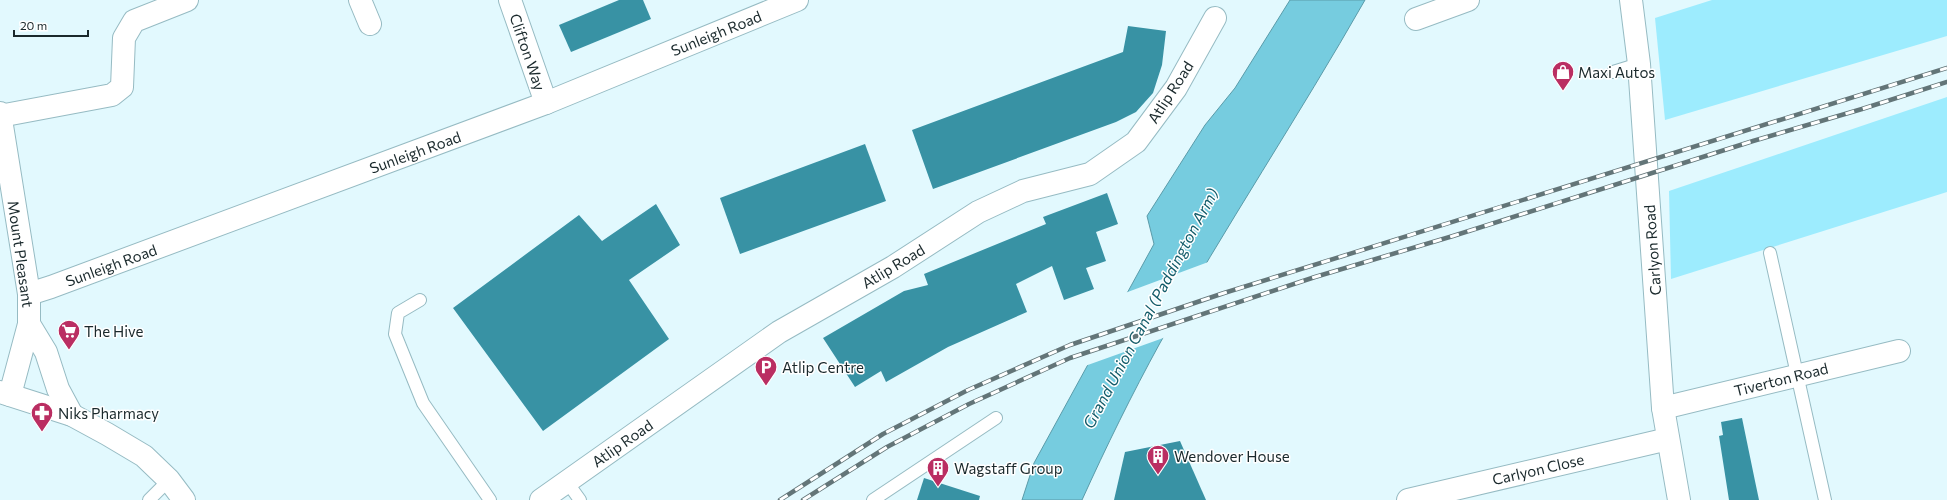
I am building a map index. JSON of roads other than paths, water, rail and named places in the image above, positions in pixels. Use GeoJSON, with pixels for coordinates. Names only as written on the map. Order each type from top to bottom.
{"type":"FeatureCollection","features":[{"type":"Feature","properties":{"kind":"street"},"geometry":{"type":"LineString","coordinates":[[0,116],[112,95],[122,87],[124,38],[134,20],[186,0]]}},
{"type":"Feature","properties":{"kind":"street"},"geometry":{"type":"LineString","coordinates":[[360,0],[370,24]]}},
{"type":"Feature","properties":{"kind":"street","name":"Clifton Way"},"geometry":{"type":"LineString","coordinates":[[510,0],[546,104]]}},
{"type":"Feature","properties":{"kind":"street","name":"Sunleigh Road"},"geometry":{"type":"LineString","coordinates":[[29,294],[58,285],[546,104],[797,0]]}},
{"type":"Feature","properties":{"kind":"street"},"geometry":{"type":"LineString","coordinates":[[1416,19],[1468,0]]}},
{"type":"Feature","properties":{"kind":"street","name":"Carlyon Road"},"geometry":{"type":"LineString","coordinates":[[1631,0],[1638,64],[1663,408],[1679,500]]}},
{"type":"Feature","properties":{"kind":"street","name":"Atlip Road"},"geometry":{"type":"LineString","coordinates":[[541,500],[779,332],[893,267],[978,212],[1023,191],[1090,174],[1136,142],[1176,88],[1215,18]]}},
{"type":"Feature","properties":{"kind":"street","name":"Mount Pleasant"},"geometry":{"type":"LineString","coordinates":[[0,113],[3,157],[29,294],[29,324],[5,393]]}},
{"type":"Feature","properties":{"kind":"street","name":"Mount Pleasant"},"geometry":{"type":"LineString","coordinates":[[29,324],[46,352],[58,389],[72,415]]}},
{"type":"Feature","properties":{"kind":"street","name":"Tiverton Road"},"geometry":{"type":"LineString","coordinates":[[1663,408],[1899,351]]}},
{"type":"Feature","properties":{"kind":"street"},"geometry":{"type":"LineString","coordinates":[[5,393],[72,415],[144,456],[169,480],[184,500]]}},
{"type":"Feature","properties":{"kind":"street","name":"Carlyon Close"},"geometry":{"type":"LineString","coordinates":[[1408,500],[1668,439]]}},
{"type":"Feature","properties":{"kind":"lane"},"geometry":{"type":"LineString","coordinates":[[1613,72],[1638,64]]}},
{"type":"Feature","properties":{"kind":"lane"},"geometry":{"type":"LineString","coordinates":[[1770,253],[1826,500]]}},
{"type":"Feature","properties":{"kind":"lane"},"geometry":{"type":"LineString","coordinates":[[420,300],[398,313],[394,334],[423,403],[490,500]]}},
{"type":"Feature","properties":{"kind":"lane"},"geometry":{"type":"LineString","coordinates":[[874,500],[996,418]]}},
{"type":"Feature","properties":{"kind":"lane"},"geometry":{"type":"LineString","coordinates":[[149,500],[169,480]]}},
{"type":"Feature","properties":{"kind":"lane"},"geometry":{"type":"LineString","coordinates":[[567,482],[580,500]]}},
{"type":"Feature","properties":{"kind":"water","name":"Grand Union Canal (Paddington Arm)"},"geometry":{"type":"Polygon","coordinates":[[[1290,0],[1365,0],[1210,257],[1160,343],[1100,460],[1082,500],[1022,500],[1034,463],[1154,244],[1147,216],[1205,125],[1235,88],[1290,0]]]}},
{"type":"Feature","properties":{"kind":"railway"},"geometry":{"type":"LineString","coordinates":[[780,500],[883,434],[968,390],[1070,345],[1224,293],[1947,68]]}},
{"type":"Feature","properties":{"kind":"railway"},"geometry":{"type":"LineString","coordinates":[[803,500],[887,447],[969,404],[1070,358],[1315,277],[1453,236],[1753,141],[1947,82]]}},
{"type":"Feature","properties":{"kind":"place","name":"Maxi Autos"},"geometry":{"type":"Point","coordinates":[1563,92]}},
{"type":"Feature","properties":{"kind":"place","name":"The Hive"},"geometry":{"type":"Point","coordinates":[69,350]}},
{"type":"Feature","properties":{"kind":"place","name":"Atlip Centre"},"geometry":{"type":"Point","coordinates":[766,386]}},
{"type":"Feature","properties":{"kind":"place","name":"Niks Pharmacy"},"geometry":{"type":"Point","coordinates":[42,432]}},
{"type":"Feature","properties":{"kind":"place","name":"Wendover House"},"geometry":{"type":"Point","coordinates":[1158,476]}},
{"type":"Feature","properties":{"kind":"place","name":"Wagstaff Group"},"geometry":{"type":"Point","coordinates":[938,488]}}]}
